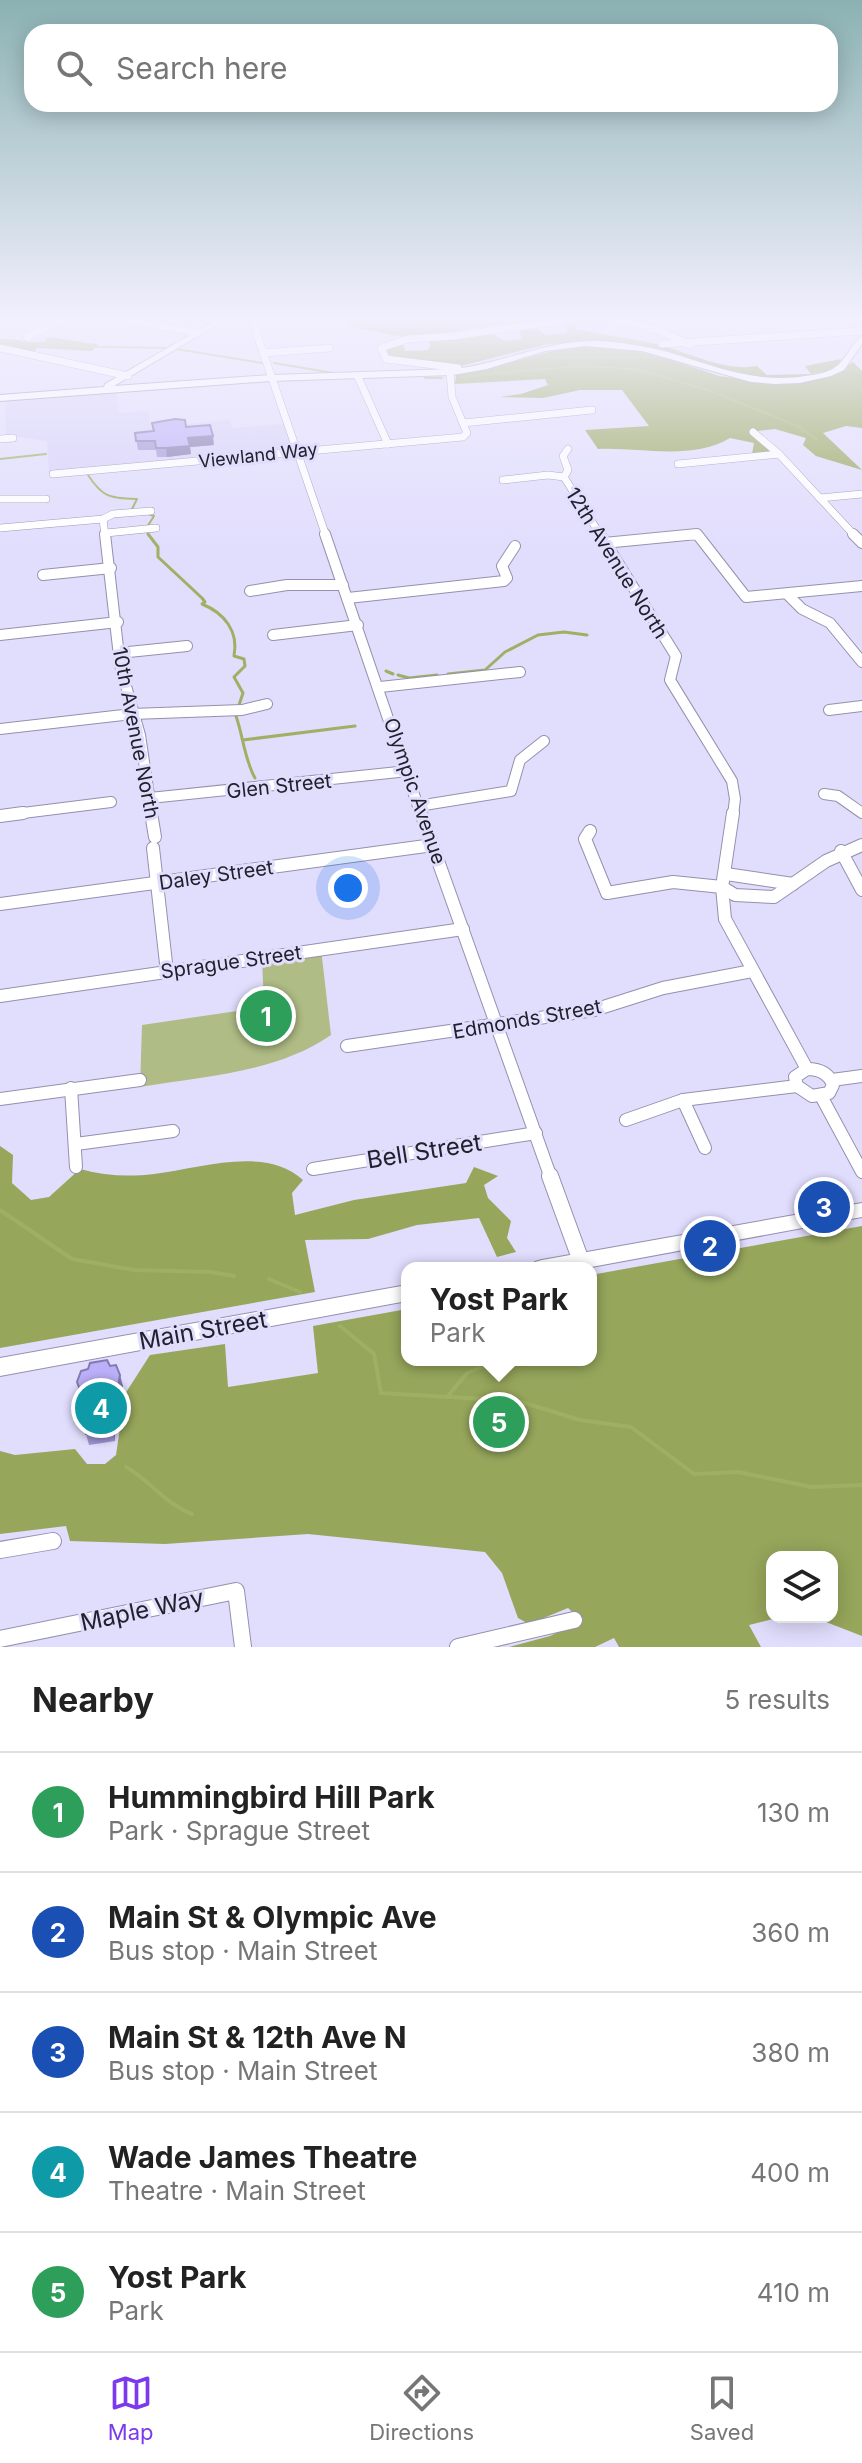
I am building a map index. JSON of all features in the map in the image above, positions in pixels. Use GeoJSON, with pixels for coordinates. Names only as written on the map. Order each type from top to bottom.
{"type":"FeatureCollection","features":[{"type":"Feature","properties":{"kind":"main road"},"geometry":{"type":"LineString","coordinates":[[575,1262],[862,1210]]}},
{"type":"Feature","properties":{"kind":"main road","name":"Main Street"},"geometry":{"type":"LineString","coordinates":[[0,1367],[401,1294]]}},
{"type":"Feature","properties":{"kind":"street","name":"Olympic Avenue"},"geometry":{"type":"LineString","coordinates":[[279,397],[418,806],[581,1261]]}},
{"type":"Feature","properties":{"kind":"street"},"geometry":{"type":"LineString","coordinates":[[367,397],[388,444]]}},
{"type":"Feature","properties":{"kind":"street"},"geometry":{"type":"LineString","coordinates":[[450,397],[463,423],[592,410]]}},
{"type":"Feature","properties":{"kind":"street","name":"Viewland Way"},"geometry":{"type":"LineString","coordinates":[[53,474],[463,437],[467,433],[463,423]]}},
{"type":"Feature","properties":{"kind":"street"},"geometry":{"type":"LineString","coordinates":[[753,432],[779,454],[862,543]]}},
{"type":"Feature","properties":{"kind":"street"},"geometry":{"type":"LineString","coordinates":[[0,439],[13,438]]}},
{"type":"Feature","properties":{"kind":"street","name":"12th Avenue North"},"geometry":{"type":"LineString","coordinates":[[568,449],[563,456],[568,470],[564,477],[676,656],[670,680],[732,781],[735,799],[724,880],[725,919],[807,1069]]}},
{"type":"Feature","properties":{"kind":"street"},"geometry":{"type":"LineString","coordinates":[[678,464],[779,454]]}},
{"type":"Feature","properties":{"kind":"street"},"geometry":{"type":"LineString","coordinates":[[503,480],[548,475],[564,477]]}},
{"type":"Feature","properties":{"kind":"street"},"geometry":{"type":"LineString","coordinates":[[820,498],[862,494]]}},
{"type":"Feature","properties":{"kind":"street"},"geometry":{"type":"LineString","coordinates":[[0,499],[46,499]]}},
{"type":"Feature","properties":{"kind":"street"},"geometry":{"type":"LineString","coordinates":[[0,528],[103,519],[113,514],[151,511]]}},
{"type":"Feature","properties":{"kind":"street","name":"10th Avenue North"},"geometry":{"type":"LineString","coordinates":[[103,519],[118,622],[119,653],[132,714],[140,735],[150,798],[167,972]]}},
{"type":"Feature","properties":{"kind":"street"},"geometry":{"type":"LineString","coordinates":[[106,533],[156,528]]}},
{"type":"Feature","properties":{"kind":"street"},"geometry":{"type":"LineString","coordinates":[[604,543],[697,534],[746,597],[862,586]]}},
{"type":"Feature","properties":{"kind":"street"},"geometry":{"type":"LineString","coordinates":[[348,598],[504,581],[507,578],[502,566],[515,546]]}},
{"type":"Feature","properties":{"kind":"street"},"geometry":{"type":"LineString","coordinates":[[43,575],[111,568]]}},
{"type":"Feature","properties":{"kind":"street"},"geometry":{"type":"LineString","coordinates":[[250,591],[287,585],[343,585]]}},
{"type":"Feature","properties":{"kind":"street"},"geometry":{"type":"LineString","coordinates":[[787,594],[802,609],[830,623],[862,662]]}},
{"type":"Feature","properties":{"kind":"street"},"geometry":{"type":"LineString","coordinates":[[0,635],[118,622]]}},
{"type":"Feature","properties":{"kind":"street"},"geometry":{"type":"LineString","coordinates":[[273,635],[358,625]]}},
{"type":"Feature","properties":{"kind":"street"},"geometry":{"type":"LineString","coordinates":[[119,653],[187,646]]}},
{"type":"Feature","properties":{"kind":"street"},"geometry":{"type":"LineString","coordinates":[[380,687],[520,672]]}},
{"type":"Feature","properties":{"kind":"street"},"geometry":{"type":"LineString","coordinates":[[0,729],[132,714],[211,713],[267,704]]}},
{"type":"Feature","properties":{"kind":"street"},"geometry":{"type":"LineString","coordinates":[[829,710],[862,706]]}},
{"type":"Feature","properties":{"kind":"street"},"geometry":{"type":"LineString","coordinates":[[418,806],[511,791],[520,760],[544,741]]}},
{"type":"Feature","properties":{"kind":"street","name":"Glen Street"},"geometry":{"type":"LineString","coordinates":[[150,798],[408,771]]}},
{"type":"Feature","properties":{"kind":"street"},"geometry":{"type":"LineString","coordinates":[[824,794],[838,796],[862,813]]}},
{"type":"Feature","properties":{"kind":"street"},"geometry":{"type":"LineString","coordinates":[[0,816],[111,802]]}},
{"type":"Feature","properties":{"kind":"street"},"geometry":{"type":"LineString","coordinates":[[590,831],[585,839],[607,893],[673,882],[724,880],[793,884]]}},
{"type":"Feature","properties":{"kind":"street","name":"Daley Street"},"geometry":{"type":"LineString","coordinates":[[0,904],[433,845]]}},
{"type":"Feature","properties":{"kind":"street"},"geometry":{"type":"LineString","coordinates":[[724,880],[735,895],[774,897],[818,863],[862,845]]}},
{"type":"Feature","properties":{"kind":"street"},"geometry":{"type":"LineString","coordinates":[[841,851],[862,890]]}},
{"type":"Feature","properties":{"kind":"street","name":"Sprague Street"},"geometry":{"type":"LineString","coordinates":[[0,996],[463,929]]}},
{"type":"Feature","properties":{"kind":"street","name":"Edmonds Street"},"geometry":{"type":"LineString","coordinates":[[347,1046],[594,1010],[663,988],[752,971]]}},
{"type":"Feature","properties":{"kind":"street"},"geometry":{"type":"LineString","coordinates":[[832,1080],[832,1090],[821,1096],[806,1094],[797,1086],[795,1077],[807,1069],[819,1070],[832,1080],[862,1076]]}},
{"type":"Feature","properties":{"kind":"street"},"geometry":{"type":"LineString","coordinates":[[0,1099],[140,1080]]}},
{"type":"Feature","properties":{"kind":"street"},"geometry":{"type":"LineString","coordinates":[[626,1120],[683,1100],[797,1086]]}},
{"type":"Feature","properties":{"kind":"street"},"geometry":{"type":"LineString","coordinates":[[71,1088],[76,1167]]}},
{"type":"Feature","properties":{"kind":"street"},"geometry":{"type":"LineString","coordinates":[[821,1096],[862,1172]]}},
{"type":"Feature","properties":{"kind":"street"},"geometry":{"type":"LineString","coordinates":[[683,1100],[705,1148]]}},
{"type":"Feature","properties":{"kind":"street"},"geometry":{"type":"LineString","coordinates":[[76,1144],[173,1131]]}},
{"type":"Feature","properties":{"kind":"street","name":"Bell Street"},"geometry":{"type":"LineString","coordinates":[[313,1169],[536,1133]]}},
{"type":"Feature","properties":{"kind":"street"},"geometry":{"type":"LineString","coordinates":[[0,1550],[53,1541]]}},
{"type":"Feature","properties":{"kind":"street","name":"Maple Way"},"geometry":{"type":"LineString","coordinates":[[0,1639],[236,1591],[243,1647]]}},
{"type":"Feature","properties":{"kind":"street"},"geometry":{"type":"LineString","coordinates":[[458,1647],[574,1620]]}},
{"type":"Feature","properties":{"kind":"shaded area"},"geometry":{"type":"Polygon","coordinates":[[[117,397],[119,413],[148,410],[151,427],[230,420],[232,428],[285,424],[293,447],[49,473],[47,441],[6,435],[5,402],[117,397]]]}},
{"type":"Feature","properties":{"kind":"green space"},"geometry":{"type":"Polygon","coordinates":[[[627,397],[862,397],[862,428],[846,426],[823,433],[862,470],[816,456],[803,445],[806,438],[775,429],[757,431],[778,452],[752,454],[754,443],[730,438],[715,445],[682,451],[598,449],[585,430],[649,426],[627,397]]]}},
{"type":"Feature","properties":{"kind":"green space"},"geometry":{"type":"Polygon","coordinates":[[[321,949],[331,1035],[310,1048],[264,1065],[140,1087],[142,1025],[264,1007],[262,958],[321,949]]]}},
{"type":"Feature","properties":{"kind":"green space"},"geometry":{"type":"Polygon","coordinates":[[[0,1146],[13,1155],[12,1183],[31,1200],[49,1197],[80,1169],[135,1175],[251,1161],[288,1169],[303,1180],[292,1193],[295,1215],[354,1200],[466,1183],[474,1167],[498,1176],[484,1185],[488,1198],[511,1221],[507,1238],[516,1252],[497,1257],[479,1218],[417,1225],[368,1239],[305,1240],[315,1292],[0,1348],[0,1146]]]}},
{"type":"Feature","properties":{"kind":"green space"},"geometry":{"type":"Polygon","coordinates":[[[862,1226],[862,1636],[828,1623],[838,1623],[838,1551],[766,1551],[766,1621],[749,1625],[761,1647],[619,1647],[614,1638],[595,1647],[509,1647],[550,1636],[582,1621],[568,1608],[529,1624],[518,1618],[502,1573],[485,1552],[308,1534],[165,1544],[70,1541],[66,1526],[0,1534],[0,1451],[15,1455],[75,1449],[87,1464],[105,1464],[116,1455],[125,1394],[150,1355],[225,1344],[228,1387],[318,1373],[313,1326],[401,1310],[401,1366],[597,1366],[597,1274],[862,1226]]]}},
{"type":"Feature","properties":{"kind":"building"},"geometry":{"type":"Polygon","coordinates":[[[185,420],[186,427],[210,425],[213,436],[188,438],[190,446],[166,448],[156,448],[155,441],[136,441],[135,433],[154,431],[152,423],[185,420]]]}},
{"type":"Feature","properties":{"kind":"building"},"geometry":{"type":"Polygon","coordinates":[[[107,1360],[110,1366],[116,1365],[120,1375],[116,1396],[120,1397],[112,1415],[113,1430],[86,1434],[78,1404],[82,1395],[77,1382],[81,1371],[88,1369],[90,1363],[107,1360]]]}},
{"type":"Feature","properties":{"kind":"waterway"},"geometry":{"type":"LineString","coordinates":[[725,397],[800,427],[817,440]]}},
{"type":"Feature","properties":{"kind":"waterway"},"geometry":{"type":"LineString","coordinates":[[0,459],[46,454]]}},
{"type":"Feature","properties":{"kind":"waterway"},"geometry":{"type":"LineString","coordinates":[[88,475],[108,495],[137,499],[131,511]]}},
{"type":"Feature","properties":{"kind":"waterway"},"geometry":{"type":"LineString","coordinates":[[147,527],[154,516],[148,514]]}},
{"type":"Feature","properties":{"kind":"waterway"},"geometry":{"type":"LineString","coordinates":[[146,531],[150,536]]}},
{"type":"Feature","properties":{"kind":"waterway"},"geometry":{"type":"LineString","coordinates":[[148,534],[158,547],[158,557],[202,598],[205,602],[202,604],[217,612],[232,631],[234,656],[244,659],[245,666],[234,677],[243,693],[239,705]]}},
{"type":"Feature","properties":{"kind":"waterway"},"geometry":{"type":"LineString","coordinates":[[448,674],[485,670],[505,652],[538,635],[564,632],[587,635]]}},
{"type":"Feature","properties":{"kind":"waterway"},"geometry":{"type":"LineString","coordinates":[[386,671],[393,674]]}},
{"type":"Feature","properties":{"kind":"waterway"},"geometry":{"type":"LineString","coordinates":[[398,675],[409,678],[437,675]]}},
{"type":"Feature","properties":{"kind":"waterway"},"geometry":{"type":"LineString","coordinates":[[236,716],[255,778]]}},
{"type":"Feature","properties":{"kind":"waterway"},"geometry":{"type":"LineString","coordinates":[[243,740],[355,726]]}},
{"type":"Feature","properties":{"kind":"waterway"},"geometry":{"type":"LineString","coordinates":[[0,1210],[72,1259],[134,1270],[210,1272],[234,1276]]}},
{"type":"Feature","properties":{"kind":"waterway"},"geometry":{"type":"LineString","coordinates":[[269,1279],[300,1292]]}},
{"type":"Feature","properties":{"kind":"waterway"},"geometry":{"type":"LineString","coordinates":[[340,1326],[374,1354],[381,1393],[447,1397]]}},
{"type":"Feature","properties":{"kind":"waterway"},"geometry":{"type":"LineString","coordinates":[[447,1397],[467,1373],[484,1366]]}},
{"type":"Feature","properties":{"kind":"waterway"},"geometry":{"type":"LineString","coordinates":[[447,1397],[518,1401],[580,1420],[631,1427],[694,1474],[738,1472],[812,1487],[862,1485]]}},
{"type":"Feature","properties":{"kind":"waterway"},"geometry":{"type":"LineString","coordinates":[[126,1467],[182,1510],[192,1514]]}},
{"type":"Feature","properties":{"kind":"place","name":"Hummingbird Hill Park"},"geometry":{"type":"Point","coordinates":[266,1016]}},
{"type":"Feature","properties":{"kind":"place","name":"Main St & 12th Ave N"},"geometry":{"type":"Point","coordinates":[824,1207]}},
{"type":"Feature","properties":{"kind":"place","name":"Main St & Olympic Ave"},"geometry":{"type":"Point","coordinates":[710,1246]}},
{"type":"Feature","properties":{"kind":"place","name":"Wade James Theatre"},"geometry":{"type":"Point","coordinates":[101,1408]}},
{"type":"Feature","properties":{"kind":"place","name":"Yost Park"},"geometry":{"type":"Point","coordinates":[499,1422]}}]}
